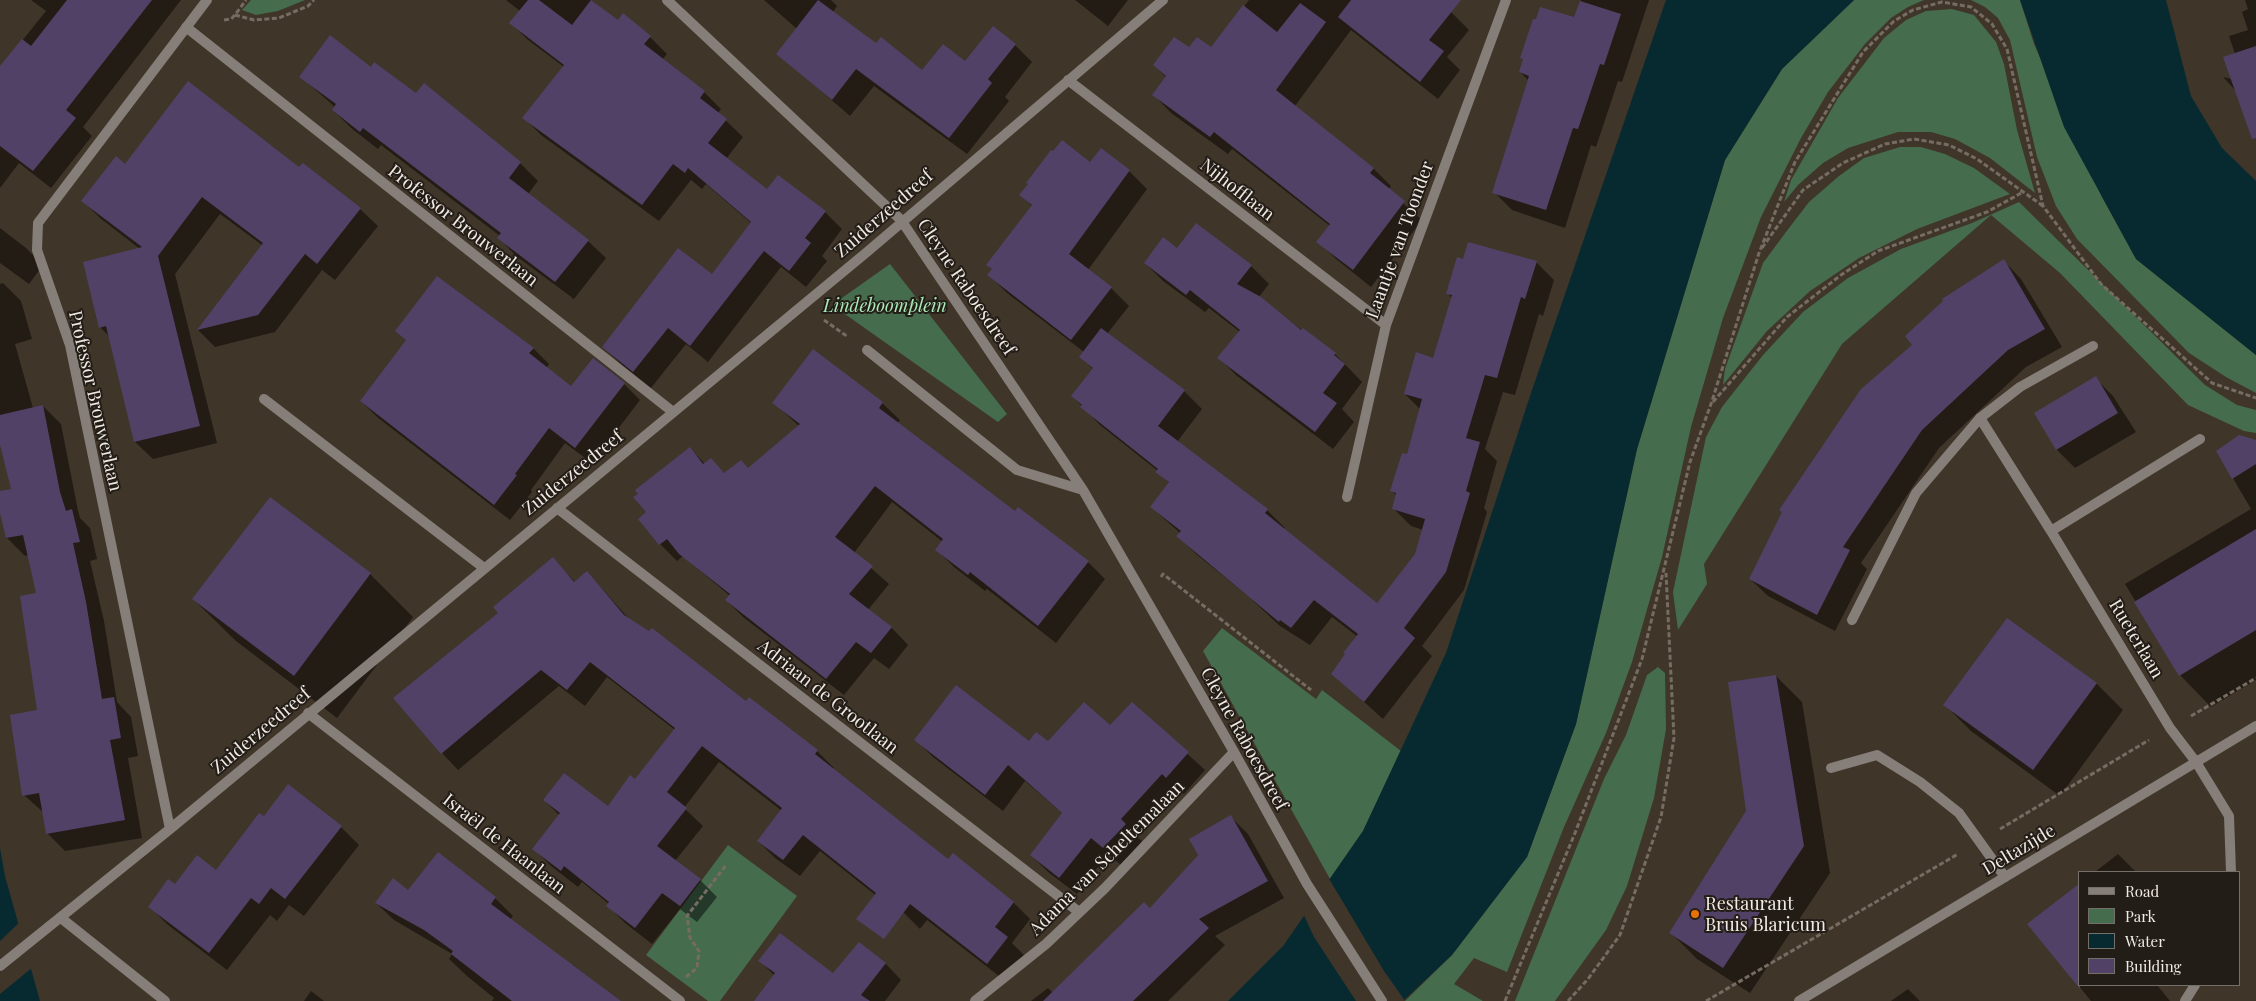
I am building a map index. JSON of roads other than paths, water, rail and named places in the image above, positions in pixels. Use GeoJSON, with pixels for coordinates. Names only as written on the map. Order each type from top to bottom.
{"type":"FeatureCollection","features":[{"type":"Feature","properties":{"kind":"street","name":"Professor Brouwerlaan"},"geometry":{"type":"LineString","coordinates":[[170,829],[70,345],[37,250],[38,223],[207,0]]}},
{"type":"Feature","properties":{"kind":"street","name":"Cleyne Raboesdreef"},"geometry":{"type":"LineString","coordinates":[[666,0],[902,220],[1083,490],[1234,752],[1307,884],[1382,1001]]}},
{"type":"Feature","properties":{"kind":"street","name":"Zuiderzeedreef"},"geometry":{"type":"LineString","coordinates":[[0,966],[170,829],[803,305],[1163,0]]}},
{"type":"Feature","properties":{"kind":"street","name":"Laantje van Toonder"},"geometry":{"type":"LineString","coordinates":[[1347,497],[1386,325],[1506,0]]}},
{"type":"Feature","properties":{"kind":"street","name":"Professor Brouwerlaan"},"geometry":{"type":"LineString","coordinates":[[186,27],[673,412]]}},
{"type":"Feature","properties":{"kind":"street","name":"Nijhofflaan"},"geometry":{"type":"LineString","coordinates":[[1068,80],[1386,325]]}},
{"type":"Feature","properties":{"kind":"street"},"geometry":{"type":"LineString","coordinates":[[1852,620],[1916,493],[1980,418],[2020,387],[2093,346]]}},
{"type":"Feature","properties":{"kind":"street"},"geometry":{"type":"LineString","coordinates":[[867,350],[1017,470],[1083,490]]}},
{"type":"Feature","properties":{"kind":"street"},"geometry":{"type":"LineString","coordinates":[[264,399],[484,568]]}},
{"type":"Feature","properties":{"kind":"street","name":"Rueterlaan"},"geometry":{"type":"LineString","coordinates":[[1980,418],[2170,728],[2196,762],[2229,816],[2231,871]]}},
{"type":"Feature","properties":{"kind":"street"},"geometry":{"type":"LineString","coordinates":[[2051,531],[2200,439]]}},
{"type":"Feature","properties":{"kind":"street","name":"Adriaan de Grootlaan"},"geometry":{"type":"LineString","coordinates":[[557,508],[1079,912]]}},
{"type":"Feature","properties":{"kind":"street","name":"Israël de Haanlaan"},"geometry":{"type":"LineString","coordinates":[[308,713],[676,998]]}},
{"type":"Feature","properties":{"kind":"street","name":"Deltazijde"},"geometry":{"type":"LineString","coordinates":[[1799,1001],[2256,726]]}},
{"type":"Feature","properties":{"kind":"street","name":"Adama van Scheltemalaan"},"geometry":{"type":"LineString","coordinates":[[975,1001],[1046,944],[1234,752]]}},
{"type":"Feature","properties":{"kind":"street"},"geometry":{"type":"LineString","coordinates":[[1831,768],[1877,756],[1920,782],[1959,813],[2005,877]]}},
{"type":"Feature","properties":{"kind":"street"},"geometry":{"type":"LineString","coordinates":[[61,918],[165,1001]]}},
{"type":"Feature","properties":{"kind":"street"},"geometry":{"type":"LineString","coordinates":[[2185,1001],[2194,986]]}},
{"type":"Feature","properties":{"kind":"water"},"geometry":{"type":"Polygon","coordinates":[[[1666,0],[1854,0],[1782,69],[1725,160],[1637,449],[1576,724],[1527,857],[1452,955],[1403,1001],[1228,1001],[1283,946],[1363,831],[1446,653],[1531,393],[1666,0]]]}},
{"type":"Feature","properties":{"kind":"water"},"geometry":{"type":"Polygon","coordinates":[[[2020,0],[2166,0],[2191,96],[2222,148],[2256,181],[2256,355],[2136,259],[2064,127],[2020,0]]]}},
{"type":"Feature","properties":{"kind":"water"},"geometry":{"type":"Polygon","coordinates":[[[0,848],[5,876],[40,1001],[0,1001],[0,848]]]}},
{"type":"Feature","properties":{"kind":"place","name":"Restaurant Bruis Blaricum"},"geometry":{"type":"Point","coordinates":[1695,914]}},
{"type":"Feature","properties":{"kind":"park label","name":"Lindeboomplein"},"geometry":{"type":"Point","coordinates":[885,306]}}]}
